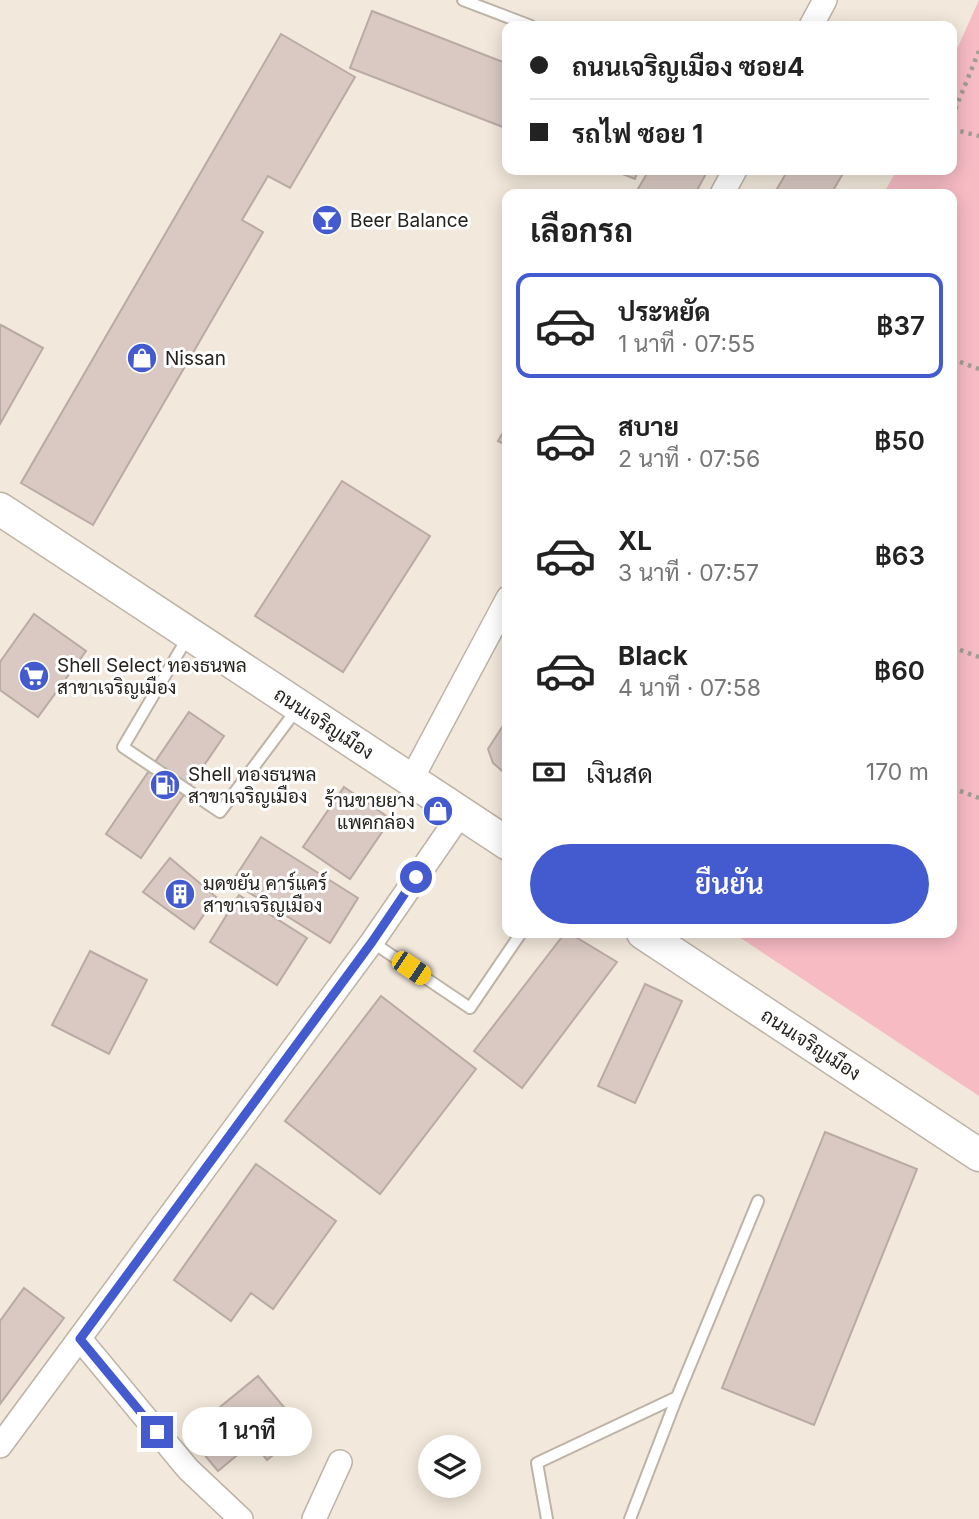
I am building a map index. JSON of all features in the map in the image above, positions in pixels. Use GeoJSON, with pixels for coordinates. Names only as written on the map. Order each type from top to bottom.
{"type":"FeatureCollection","features":[{"type":"Feature","properties":{"kind":"main road","name":"ถนนเจริญเมือง"},"geometry":{"type":"LineString","coordinates":[[0,509],[502,840]]}},
{"type":"Feature","properties":{"kind":"main road","name":"ถนนเจริญเมือง"},"geometry":{"type":"LineString","coordinates":[[651,938],[979,1155]]}},
{"type":"Feature","properties":{"kind":"street"},"geometry":{"type":"LineString","coordinates":[[814,21],[825,0]]}},
{"type":"Feature","properties":{"kind":"street"},"geometry":{"type":"LineString","coordinates":[[411,780],[502,609]]}},
{"type":"Feature","properties":{"kind":"street"},"geometry":{"type":"LineString","coordinates":[[0,1446],[372,942],[461,813]]}},
{"type":"Feature","properties":{"kind":"street"},"geometry":{"type":"LineString","coordinates":[[80,1339],[188,1469],[241,1519]]}},
{"type":"Feature","properties":{"kind":"street"},"geometry":{"type":"LineString","coordinates":[[314,1519],[340,1462]]}},
{"type":"Feature","properties":{"kind":"lane"},"geometry":{"type":"LineString","coordinates":[[463,0],[517,21]]}},
{"type":"Feature","properties":{"kind":"lane"},"geometry":{"type":"LineString","coordinates":[[190,634],[123,747],[220,813],[299,706]]}},
{"type":"Feature","properties":{"kind":"lane"},"geometry":{"type":"LineString","coordinates":[[372,942],[470,1008],[518,938]]}},
{"type":"Feature","properties":{"kind":"lane"},"geometry":{"type":"LineString","coordinates":[[630,1519],[758,1201]]}},
{"type":"Feature","properties":{"kind":"lane"},"geometry":{"type":"LineString","coordinates":[[547,1519],[537,1463],[677,1397]]}},
{"type":"Feature","properties":{"kind":"path"},"geometry":{"type":"LineString","coordinates":[[957,105],[979,51]]}},
{"type":"Feature","properties":{"kind":"path"},"geometry":{"type":"LineString","coordinates":[[957,130],[979,136]]}},
{"type":"Feature","properties":{"kind":"path"},"geometry":{"type":"LineString","coordinates":[[957,361],[979,369]]}},
{"type":"Feature","properties":{"kind":"path"},"geometry":{"type":"LineString","coordinates":[[957,649],[979,657]]}},
{"type":"Feature","properties":{"kind":"path"},"geometry":{"type":"LineString","coordinates":[[957,790],[979,798]]}},
{"type":"Feature","properties":{"kind":"shaded area"},"geometry":{"type":"Polygon","coordinates":[[[979,0],[979,1096],[741,938],[957,938],[957,189],[886,189],[894,175],[957,175],[957,49],[979,0]]]}},
{"type":"Feature","properties":{"kind":"building"},"geometry":{"type":"Polygon","coordinates":[[[372,11],[502,62],[502,127],[350,68],[372,11]]]}},
{"type":"Feature","properties":{"kind":"building","name":"Nissan"},"geometry":{"type":"Polygon","coordinates":[[[281,34],[355,77],[290,188],[268,176],[242,220],[263,232],[93,525],[21,483],[281,34]]]}},
{"type":"Feature","properties":{"kind":"building"},"geometry":{"type":"Polygon","coordinates":[[[646,175],[705,175],[698,189],[638,189],[646,175]]]}},
{"type":"Feature","properties":{"kind":"building"},"geometry":{"type":"Polygon","coordinates":[[[785,175],[842,175],[834,189],[777,189],[785,175]]]}},
{"type":"Feature","properties":{"kind":"building"},"geometry":{"type":"Polygon","coordinates":[[[1,325],[43,348],[0,424],[0,327],[1,325]]]}},
{"type":"Feature","properties":{"kind":"building"},"geometry":{"type":"Polygon","coordinates":[[[342,481],[430,536],[343,672],[255,616],[342,481]]]}},
{"type":"Feature","properties":{"kind":"building","name":"Shell Select ทองธนพล สาขาเจริญเมือง"},"geometry":{"type":"Polygon","coordinates":[[[34,614],[86,651],[38,717],[0,690],[0,662],[34,614]]]}},
{"type":"Feature","properties":{"kind":"building","name":"Shell ทองธนพล สาขาเจริญเมือง"},"geometry":{"type":"Polygon","coordinates":[[[189,712],[224,736],[141,858],[106,834],[189,712]]]}},
{"type":"Feature","properties":{"kind":"building"},"geometry":{"type":"Polygon","coordinates":[[[502,727],[502,771],[493,763],[488,749],[502,727]]]}},
{"type":"Feature","properties":{"kind":"building"},"geometry":{"type":"Polygon","coordinates":[[[344,787],[391,819],[350,879],[303,847],[344,787]]]}},
{"type":"Feature","properties":{"kind":"building"},"geometry":{"type":"Polygon","coordinates":[[[261,837],[358,898],[330,943],[232,882],[261,837]]]}},
{"type":"Feature","properties":{"kind":"building","name":"มดขยัน คาร์แคร์ สาขาเจริญเมือง"},"geometry":{"type":"Polygon","coordinates":[[[170,858],[216,897],[194,929],[143,892],[170,858]]]}},
{"type":"Feature","properties":{"kind":"building"},"geometry":{"type":"Polygon","coordinates":[[[239,895],[307,938],[277,985],[210,942],[239,895]]]}},
{"type":"Feature","properties":{"kind":"building"},"geometry":{"type":"Polygon","coordinates":[[[561,938],[577,938],[617,962],[522,1088],[474,1051],[561,938]]]}},
{"type":"Feature","properties":{"kind":"building"},"geometry":{"type":"Polygon","coordinates":[[[90,951],[147,980],[109,1054],[52,1025],[90,951]]]}},
{"type":"Feature","properties":{"kind":"building"},"geometry":{"type":"Polygon","coordinates":[[[645,984],[682,1001],[635,1103],[598,1086],[645,984]]]}},
{"type":"Feature","properties":{"kind":"building"},"geometry":{"type":"Polygon","coordinates":[[[381,996],[476,1069],[380,1194],[285,1121],[381,996]]]}},
{"type":"Feature","properties":{"kind":"building"},"geometry":{"type":"Polygon","coordinates":[[[825,1132],[917,1169],[814,1425],[722,1388],[825,1132]]]}},
{"type":"Feature","properties":{"kind":"building"},"geometry":{"type":"Polygon","coordinates":[[[256,1164],[336,1221],[273,1309],[251,1293],[231,1321],[174,1280],[256,1164]]]}},
{"type":"Feature","properties":{"kind":"building"},"geometry":{"type":"Polygon","coordinates":[[[24,1288],[64,1318],[0,1404],[0,1321],[24,1288]]]}},
{"type":"Feature","properties":{"kind":"building"},"geometry":{"type":"Polygon","coordinates":[[[258,1376],[303,1430],[267,1460],[253,1442],[218,1471],[187,1434],[258,1376]]]}},
{"type":"Feature","properties":{"kind":"place","name":"Beer Balance"},"geometry":{"type":"Point","coordinates":[327,220]}},
{"type":"Feature","properties":{"kind":"place","name":"Nissan"},"geometry":{"type":"Point","coordinates":[142,358]}},
{"type":"Feature","properties":{"kind":"place","name":"Shell Select ทองธนพล สาขาเจริญเมือง"},"geometry":{"type":"Point","coordinates":[34,676]}},
{"type":"Feature","properties":{"kind":"place","name":"Shell ทองธนพล สาขาเจริญเมือง"},"geometry":{"type":"Point","coordinates":[165,785]}},
{"type":"Feature","properties":{"kind":"place","name":"ร้านขายยาง แพคกล่อง"},"geometry":{"type":"Point","coordinates":[438,811]}},
{"type":"Feature","properties":{"kind":"place","name":"มดขยัน คาร์แคร์ สาขาเจริญเมือง"},"geometry":{"type":"Point","coordinates":[180,894]}},
{"type":"Feature","properties":{"kind":"route"},"geometry":{"type":"LineString","coordinates":[[157,1432],[80,1339],[372,942],[416,877]]}}]}
